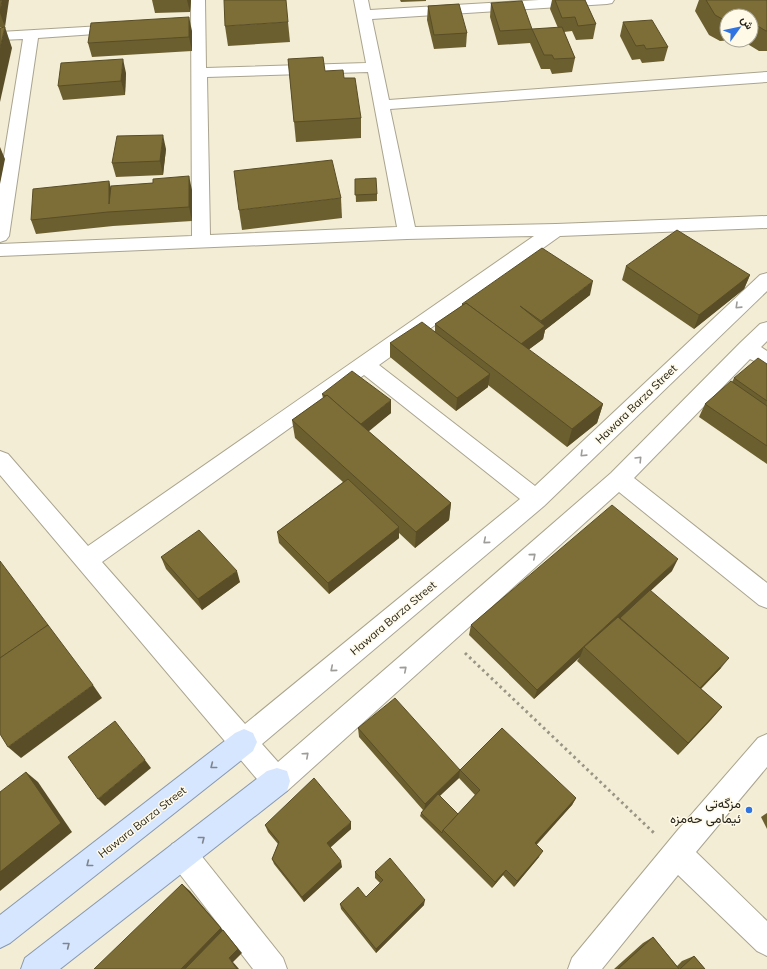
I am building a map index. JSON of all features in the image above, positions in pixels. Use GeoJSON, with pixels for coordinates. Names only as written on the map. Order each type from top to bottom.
{"type":"FeatureCollection","features":[{"type":"Feature","properties":{"kind":"main road","name":"Hawara Barza Street"},"geometry":{"type":"LineString","coordinates":[[0,933],[244,742]]}},
{"type":"Feature","properties":{"kind":"main road"},"geometry":{"type":"LineString","coordinates":[[36,969],[277,781]]}},
{"type":"Feature","properties":{"kind":"street"},"geometry":{"type":"LineString","coordinates":[[198,0],[201,242]]}},
{"type":"Feature","properties":{"kind":"street"},"geometry":{"type":"LineString","coordinates":[[407,233],[363,8],[607,0]]}},
{"type":"Feature","properties":{"kind":"street"},"geometry":{"type":"LineString","coordinates":[[182,26],[198,24]]}},
{"type":"Feature","properties":{"kind":"street"},"geometry":{"type":"LineString","coordinates":[[0,36],[135,28]]}},
{"type":"Feature","properties":{"kind":"street"},"geometry":{"type":"LineString","coordinates":[[0,236],[31,34]]}},
{"type":"Feature","properties":{"kind":"street"},"geometry":{"type":"LineString","coordinates":[[199,73],[374,67]]}},
{"type":"Feature","properties":{"kind":"street"},"geometry":{"type":"LineString","coordinates":[[382,105],[767,77]]}},
{"type":"Feature","properties":{"kind":"street"},"geometry":{"type":"LineString","coordinates":[[0,250],[407,233],[556,230],[767,222]]}},
{"type":"Feature","properties":{"kind":"street"},"geometry":{"type":"LineString","coordinates":[[86,560],[556,230]]}},
{"type":"Feature","properties":{"kind":"street","name":"Hawara Barza Street"},"geometry":{"type":"LineString","coordinates":[[244,742],[536,499],[767,280]]}},
{"type":"Feature","properties":{"kind":"street"},"geometry":{"type":"LineString","coordinates":[[0,460],[277,781],[619,480],[767,329]]}},
{"type":"Feature","properties":{"kind":"street"},"geometry":{"type":"LineString","coordinates":[[747,348],[767,360]]}},
{"type":"Feature","properties":{"kind":"street"},"geometry":{"type":"LineString","coordinates":[[364,364],[536,499]]}},
{"type":"Feature","properties":{"kind":"street"},"geometry":{"type":"LineString","coordinates":[[619,480],[767,597]]}},
{"type":"Feature","properties":{"kind":"street"},"geometry":{"type":"LineString","coordinates":[[583,969],[677,854],[767,748]]}},
{"type":"Feature","properties":{"kind":"street"},"geometry":{"type":"LineString","coordinates":[[182,854],[272,969]]}},
{"type":"Feature","properties":{"kind":"street"},"geometry":{"type":"LineString","coordinates":[[677,854],[767,941]]}},
{"type":"Feature","properties":{"kind":"path"},"geometry":{"type":"LineString","coordinates":[[445,633],[677,854]]}},
{"type":"Feature","properties":{"kind":"building"},"geometry":{"type":"Polygon","coordinates":[[[0,0],[2,0],[0,13],[0,0]]]}},
{"type":"Feature","properties":{"kind":"building"},"geometry":{"type":"Polygon","coordinates":[[[224,0],[286,0],[288,22],[225,26],[224,0]]]}},
{"type":"Feature","properties":{"kind":"building"},"geometry":{"type":"Polygon","coordinates":[[[555,0],[585,0],[596,24],[578,26],[575,17],[562,18],[555,0]]]}},
{"type":"Feature","properties":{"kind":"building"},"geometry":{"type":"Polygon","coordinates":[[[706,0],[767,0],[767,31],[759,27],[759,8],[719,8],[719,17],[715,15],[706,0]]]}},
{"type":"Feature","properties":{"kind":"building"},"geometry":{"type":"Polygon","coordinates":[[[522,1],[532,29],[500,31],[491,3],[522,1]]]}},
{"type":"Feature","properties":{"kind":"building"},"geometry":{"type":"Polygon","coordinates":[[[459,4],[467,33],[434,35],[428,6],[459,4]]]}},
{"type":"Feature","properties":{"kind":"building"},"geometry":{"type":"Polygon","coordinates":[[[189,17],[189,37],[88,43],[91,23],[189,17]]]}},
{"type":"Feature","properties":{"kind":"building"},"geometry":{"type":"Polygon","coordinates":[[[652,20],[668,47],[646,49],[644,45],[636,46],[623,22],[652,20]]]}},
{"type":"Feature","properties":{"kind":"building"},"geometry":{"type":"Polygon","coordinates":[[[5,27],[0,48],[0,28],[5,27]]]}},
{"type":"Feature","properties":{"kind":"building"},"geometry":{"type":"Polygon","coordinates":[[[562,27],[575,58],[554,59],[552,55],[544,55],[532,29],[562,27]]]}},
{"type":"Feature","properties":{"kind":"building"},"geometry":{"type":"Polygon","coordinates":[[[323,57],[325,71],[343,70],[344,78],[355,78],[361,118],[294,122],[288,59],[323,57]]]}},
{"type":"Feature","properties":{"kind":"building"},"geometry":{"type":"Polygon","coordinates":[[[123,59],[121,81],[58,86],[61,63],[123,59]]]}},
{"type":"Feature","properties":{"kind":"building"},"geometry":{"type":"Polygon","coordinates":[[[163,135],[160,161],[112,163],[117,136],[163,135]]]}},
{"type":"Feature","properties":{"kind":"building"},"geometry":{"type":"Polygon","coordinates":[[[332,160],[341,198],[239,210],[234,171],[332,160]]]}},
{"type":"Feature","properties":{"kind":"building"},"geometry":{"type":"Polygon","coordinates":[[[189,176],[189,207],[108,212],[31,220],[33,189],[109,181],[109,204],[111,186],[153,183],[153,179],[189,176]]]}},
{"type":"Feature","properties":{"kind":"building"},"geometry":{"type":"Polygon","coordinates":[[[376,178],[377,194],[355,195],[355,179],[376,178]]]}},
{"type":"Feature","properties":{"kind":"building"},"geometry":{"type":"Polygon","coordinates":[[[677,230],[750,275],[699,315],[626,266],[677,230]]]}},
{"type":"Feature","properties":{"kind":"building"},"geometry":{"type":"Polygon","coordinates":[[[542,248],[593,281],[541,321],[520,306],[545,326],[521,344],[466,303],[464,305],[462,304],[542,248]]]}},
{"type":"Feature","properties":{"kind":"building"},"geometry":{"type":"Polygon","coordinates":[[[466,303],[603,404],[572,429],[435,324],[466,303]]]}},
{"type":"Feature","properties":{"kind":"building"},"geometry":{"type":"Polygon","coordinates":[[[422,322],[490,374],[457,398],[390,343],[422,322]]]}},
{"type":"Feature","properties":{"kind":"building"},"geometry":{"type":"Polygon","coordinates":[[[758,358],[767,364],[767,401],[734,378],[758,358]]]}},
{"type":"Feature","properties":{"kind":"building"},"geometry":{"type":"Polygon","coordinates":[[[352,371],[391,400],[361,424],[327,395],[322,394],[352,371]]]}},
{"type":"Feature","properties":{"kind":"building"},"geometry":{"type":"Polygon","coordinates":[[[731,381],[767,406],[767,446],[705,404],[731,381]]]}},
{"type":"Feature","properties":{"kind":"building"},"geometry":{"type":"Polygon","coordinates":[[[327,395],[451,503],[416,532],[292,420],[327,395]]]}},
{"type":"Feature","properties":{"kind":"building"},"geometry":{"type":"Polygon","coordinates":[[[348,479],[399,527],[328,583],[277,532],[348,479]]]}},
{"type":"Feature","properties":{"kind":"building"},"geometry":{"type":"Polygon","coordinates":[[[612,505],[678,559],[537,690],[471,625],[612,505]]]}},
{"type":"Feature","properties":{"kind":"building"},"geometry":{"type":"Polygon","coordinates":[[[199,530],[237,571],[198,599],[161,557],[199,530]]]}},
{"type":"Feature","properties":{"kind":"building"},"geometry":{"type":"Polygon","coordinates":[[[0,561],[48,625],[0,658],[0,561]]]}},
{"type":"Feature","properties":{"kind":"building"},"geometry":{"type":"Polygon","coordinates":[[[650,590],[729,658],[700,688],[620,618],[650,590]]]}},
{"type":"Feature","properties":{"kind":"building"},"geometry":{"type":"Polygon","coordinates":[[[618,617],[722,707],[688,743],[584,647],[618,617]]]}},
{"type":"Feature","properties":{"kind":"building"},"geometry":{"type":"Polygon","coordinates":[[[48,625],[93,685],[8,747],[0,734],[0,658],[48,625]]]}},
{"type":"Feature","properties":{"kind":"building"},"geometry":{"type":"Polygon","coordinates":[[[395,698],[460,770],[425,804],[358,728],[395,698]]]}},
{"type":"Feature","properties":{"kind":"building"},"geometry":{"type":"Polygon","coordinates":[[[115,721],[145,760],[98,799],[68,757],[115,721]]]}},
{"type":"Feature","properties":{"kind":"building"},"geometry":{"type":"Polygon","coordinates":[[[502,728],[576,798],[535,843],[543,851],[517,881],[506,870],[495,882],[443,830],[480,790],[460,770],[502,728]]]}},
{"type":"Feature","properties":{"kind":"building"},"geometry":{"type":"Polygon","coordinates":[[[26,772],[61,823],[0,872],[0,792],[26,772]]]}},
{"type":"Feature","properties":{"kind":"building"},"geometry":{"type":"Polygon","coordinates":[[[314,778],[351,822],[327,843],[341,861],[302,897],[272,859],[279,842],[265,825],[314,778]]]}},
{"type":"Feature","properties":{"kind":"building"},"geometry":{"type":"Polygon","coordinates":[[[438,794],[458,814],[442,833],[421,813],[438,794]]]}},
{"type":"Feature","properties":{"kind":"building"},"geometry":{"type":"Polygon","coordinates":[[[390,858],[425,900],[376,949],[340,904],[358,887],[366,897],[383,880],[375,872],[390,858]]]}},
{"type":"Feature","properties":{"kind":"building"},"geometry":{"type":"Polygon","coordinates":[[[182,884],[221,928],[181,969],[94,969],[182,884]]]}},
{"type":"Feature","properties":{"kind":"building"},"geometry":{"type":"Polygon","coordinates":[[[223,930],[238,949],[229,958],[237,969],[185,969],[223,930]]]}},
{"type":"Feature","properties":{"kind":"building"},"geometry":{"type":"Polygon","coordinates":[[[653,937],[679,969],[618,969],[653,937]]]}},
{"type":"Feature","properties":{"kind":"building"},"geometry":{"type":"Polygon","coordinates":[[[694,956],[705,969],[680,969],[694,956]]]}},
{"type":"Feature","properties":{"kind":"place","name":"مزگەتی ئیمامی حەمزە"},"geometry":{"type":"Point","coordinates":[749,810]}}]}
